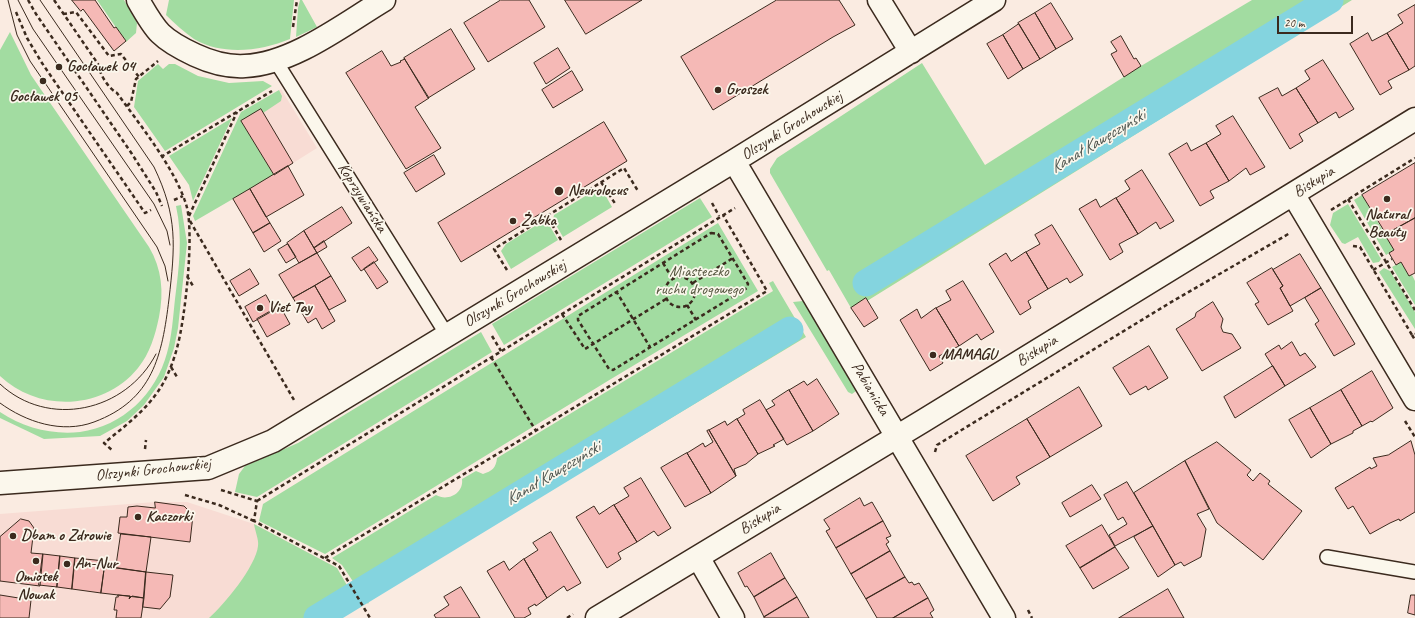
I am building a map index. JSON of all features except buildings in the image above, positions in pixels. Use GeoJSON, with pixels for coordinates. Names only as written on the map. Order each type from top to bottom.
{"type":"FeatureCollection","features":[{"type":"Feature","properties":{"kind":"street"},"geometry":{"type":"LineString","coordinates":[[138,0],[151,23],[166,39],[208,60],[245,66],[275,60],[311,44],[384,0]]}},
{"type":"Feature","properties":{"kind":"street"},"geometry":{"type":"LineString","coordinates":[[879,0],[911,52]]}},
{"type":"Feature","properties":{"kind":"street","name":"Olszynki Grochowskiej"},"geometry":{"type":"LineString","coordinates":[[0,483],[208,468],[287,434],[994,0]]}},
{"type":"Feature","properties":{"kind":"street","name":"Biskupia"},"geometry":{"type":"LineString","coordinates":[[589,614],[698,557],[1415,119]]}},
{"type":"Feature","properties":{"kind":"street","name":"Pabianicka"},"geometry":{"type":"LineString","coordinates":[[734,161],[898,436],[1004,618]]}},
{"type":"Feature","properties":{"kind":"street"},"geometry":{"type":"LineString","coordinates":[[1293,194],[1415,399]]}},
{"type":"Feature","properties":{"kind":"street"},"geometry":{"type":"LineString","coordinates":[[698,557],[732,618]]}},
{"type":"Feature","properties":{"kind":"lane","name":"Koprzywiańska"},"geometry":{"type":"LineString","coordinates":[[275,60],[447,335]]}},
{"type":"Feature","properties":{"kind":"lane"},"geometry":{"type":"LineString","coordinates":[[1327,557],[1415,572]]}},
{"type":"Feature","properties":{"kind":"path"},"geometry":{"type":"LineString","coordinates":[[28,0],[36,14],[132,154],[156,192],[162,206]]}},
{"type":"Feature","properties":{"kind":"path"},"geometry":{"type":"LineString","coordinates":[[54,0],[98,64],[99,71],[112,90],[117,93],[127,106],[161,157],[183,196],[190,220],[298,406]]}},
{"type":"Feature","properties":{"kind":"path"},"geometry":{"type":"LineString","coordinates":[[293,34],[297,0]]}},
{"type":"Feature","properties":{"kind":"path"},"geometry":{"type":"LineString","coordinates":[[16,12],[27,38],[42,63],[145,213],[150,210]]}},
{"type":"Feature","properties":{"kind":"path"},"geometry":{"type":"LineString","coordinates":[[63,14],[76,12],[109,56],[121,54],[139,77]]}},
{"type":"Feature","properties":{"kind":"path"},"geometry":{"type":"LineString","coordinates":[[127,106],[131,102],[136,80],[158,61],[161,64]]}},
{"type":"Feature","properties":{"kind":"path"},"geometry":{"type":"LineString","coordinates":[[161,157],[276,89]]}},
{"type":"Feature","properties":{"kind":"path"},"geometry":{"type":"LineString","coordinates":[[189,216],[238,111]]}},
{"type":"Feature","properties":{"kind":"path"},"geometry":{"type":"LineString","coordinates":[[1328,211],[1415,158]]}},
{"type":"Feature","properties":{"kind":"path"},"geometry":{"type":"LineString","coordinates":[[510,275],[494,249],[601,182],[624,168],[640,195]]}},
{"type":"Feature","properties":{"kind":"path"},"geometry":{"type":"LineString","coordinates":[[601,182],[618,209]]}},
{"type":"Feature","properties":{"kind":"path"},"geometry":{"type":"LineString","coordinates":[[174,200],[183,196]]}},
{"type":"Feature","properties":{"kind":"path"},"geometry":{"type":"LineString","coordinates":[[1348,199],[1415,310]]}},
{"type":"Feature","properties":{"kind":"path"},"geometry":{"type":"LineString","coordinates":[[215,490],[222,490],[257,501],[723,215],[735,208],[739,215]]}},
{"type":"Feature","properties":{"kind":"path"},"geometry":{"type":"LineString","coordinates":[[325,558],[767,291],[723,215]]}},
{"type":"Feature","properties":{"kind":"path"},"geometry":{"type":"LineString","coordinates":[[547,216],[563,242]]}},
{"type":"Feature","properties":{"kind":"path"},"geometry":{"type":"LineString","coordinates":[[104,443],[154,398],[171,367],[181,328],[187,275],[190,220]]}},
{"type":"Feature","properties":{"kind":"path"},"geometry":{"type":"LineString","coordinates":[[714,232],[718,234],[749,286],[696,320],[611,370],[578,317],[580,314],[616,291],[663,263],[714,232]]}},
{"type":"Feature","properties":{"kind":"path"},"geometry":{"type":"LineString","coordinates":[[935,453],[937,445],[1168,304],[1292,232]]}},
{"type":"Feature","properties":{"kind":"path"},"geometry":{"type":"LineString","coordinates":[[693,283],[733,258]]}},
{"type":"Feature","properties":{"kind":"path"},"geometry":{"type":"LineString","coordinates":[[1373,270],[1392,259]]}},
{"type":"Feature","properties":{"kind":"path"},"geometry":{"type":"LineString","coordinates":[[663,263],[672,278]]}},
{"type":"Feature","properties":{"kind":"path"},"geometry":{"type":"LineString","coordinates":[[187,275],[193,286]]}},
{"type":"Feature","properties":{"kind":"path"},"geometry":{"type":"LineString","coordinates":[[679,276],[687,278],[693,283],[695,294],[691,303],[677,307],[670,304],[666,299],[664,291],[666,284],[672,278],[679,276]]}},
{"type":"Feature","properties":{"kind":"path"},"geometry":{"type":"LineString","coordinates":[[616,291],[650,347]]}},
{"type":"Feature","properties":{"kind":"path"},"geometry":{"type":"LineString","coordinates":[[562,314],[585,349],[666,299]]}},
{"type":"Feature","properties":{"kind":"path"},"geometry":{"type":"LineString","coordinates":[[687,305],[696,320]]}},
{"type":"Feature","properties":{"kind":"path"},"geometry":{"type":"LineString","coordinates":[[489,331],[501,351]]}},
{"type":"Feature","properties":{"kind":"path"},"geometry":{"type":"LineString","coordinates":[[1412,335],[1415,340]]}},
{"type":"Feature","properties":{"kind":"path"},"geometry":{"type":"LineString","coordinates":[[491,357],[536,431]]}},
{"type":"Feature","properties":{"kind":"path"},"geometry":{"type":"LineString","coordinates":[[171,367],[177,377]]}},
{"type":"Feature","properties":{"kind":"path"},"geometry":{"type":"LineString","coordinates":[[145,451],[146,440]]}},
{"type":"Feature","properties":{"kind":"path"},"geometry":{"type":"LineString","coordinates":[[182,494],[220,505],[254,521],[339,566],[370,618]]}},
{"type":"Feature","properties":{"kind":"path"},"geometry":{"type":"LineString","coordinates":[[254,521],[257,501]]}},
{"type":"Feature","properties":{"kind":"path"},"geometry":{"type":"LineString","coordinates":[[1024,604],[1032,618]]}},
{"type":"Feature","properties":{"kind":"path"},"geometry":{"type":"LineString","coordinates":[[567,618],[589,614]]}},
{"type":"Feature","properties":{"kind":"shaded area"},"geometry":{"type":"Polygon","coordinates":[[[281,89],[317,148],[274,175],[241,121],[261,109],[263,112],[282,96],[279,90],[281,89]]]}},
{"type":"Feature","properties":{"kind":"shaded area"},"geometry":{"type":"Polygon","coordinates":[[[155,502],[187,502],[254,524],[337,568],[292,618],[0,618],[0,514],[155,502]]]}},
{"type":"Feature","properties":{"kind":"green space"},"geometry":{"type":"Polygon","coordinates":[[[97,0],[124,0],[137,23],[136,33],[126,42],[97,0]]]}},
{"type":"Feature","properties":{"kind":"green space"},"geometry":{"type":"Polygon","coordinates":[[[169,0],[294,0],[290,39],[255,49],[229,50],[217,48],[194,39],[166,15],[169,0]]]}},
{"type":"Feature","properties":{"kind":"green space"},"geometry":{"type":"Polygon","coordinates":[[[300,0],[302,0],[317,27],[296,37],[298,8],[300,0]]]}},
{"type":"Feature","properties":{"kind":"green space"},"geometry":{"type":"Polygon","coordinates":[[[1252,0],[1352,0],[867,301],[851,308],[829,270],[827,271],[770,173],[770,169],[777,158],[922,63],[985,165],[1141,66],[1252,0]]]}},
{"type":"Feature","properties":{"kind":"green space"},"geometry":{"type":"Polygon","coordinates":[[[10,32],[31,75],[149,247],[157,264],[161,281],[161,308],[154,338],[146,356],[138,368],[124,382],[108,392],[90,399],[71,402],[52,401],[33,396],[16,388],[0,376],[0,50],[10,32]]]}},
{"type":"Feature","properties":{"kind":"green space"},"geometry":{"type":"Polygon","coordinates":[[[158,64],[163,69],[169,64],[175,64],[198,76],[229,83],[263,81],[272,86],[165,151],[134,107],[138,81],[158,64]]]}},
{"type":"Feature","properties":{"kind":"green space"},"geometry":{"type":"Polygon","coordinates":[[[279,90],[282,96],[281,101],[263,113],[261,109],[241,121],[274,175],[195,221],[193,216],[241,112],[279,90]]]}},
{"type":"Feature","properties":{"kind":"green space"},"geometry":{"type":"Polygon","coordinates":[[[232,118],[193,201],[189,185],[169,156],[232,118]]]}},
{"type":"Feature","properties":{"kind":"green space"},"geometry":{"type":"Polygon","coordinates":[[[597,189],[603,191],[612,207],[563,237],[553,220],[554,215],[597,189]]]}},
{"type":"Feature","properties":{"kind":"green space"},"geometry":{"type":"Polygon","coordinates":[[[1362,195],[1394,250],[1386,255],[1354,200],[1362,195]]]}},
{"type":"Feature","properties":{"kind":"green space"},"geometry":{"type":"Polygon","coordinates":[[[700,198],[712,217],[504,345],[492,324],[700,198]]]}},
{"type":"Feature","properties":{"kind":"green space"},"geometry":{"type":"Polygon","coordinates":[[[1348,204],[1381,259],[1379,262],[1373,263],[1358,237],[1345,244],[1342,243],[1330,225],[1333,213],[1348,204]]]}},
{"type":"Feature","properties":{"kind":"green space"},"geometry":{"type":"Polygon","coordinates":[[[181,205],[187,243],[178,328],[174,348],[164,377],[144,405],[127,421],[100,436],[44,439],[0,418],[0,412],[9,418],[38,429],[70,433],[96,429],[124,415],[136,406],[155,382],[162,368],[170,340],[180,252],[176,206],[181,205]]]}},
{"type":"Feature","properties":{"kind":"green space"},"geometry":{"type":"Polygon","coordinates":[[[543,221],[548,223],[558,240],[511,269],[501,251],[506,244],[543,221]]]}},
{"type":"Feature","properties":{"kind":"green space","name":"Miasteczko ruchu drogowego"},"geometry":{"type":"Polygon","coordinates":[[[718,223],[758,291],[325,554],[259,521],[263,504],[718,223]]]}},
{"type":"Feature","properties":{"kind":"green space"},"geometry":{"type":"Polygon","coordinates":[[[1401,262],[1409,276],[1412,275],[1415,281],[1415,305],[1392,267],[1401,262]]]}},
{"type":"Feature","properties":{"kind":"green space"},"geometry":{"type":"Polygon","coordinates":[[[1384,268],[1390,271],[1415,312],[1415,329],[1379,272],[1384,268]]]}},
{"type":"Feature","properties":{"kind":"green space"},"geometry":{"type":"Polygon","coordinates":[[[773,281],[806,337],[370,599],[368,604],[342,565],[332,558],[436,495],[441,497],[450,497],[454,495],[458,492],[462,484],[462,479],[476,471],[483,474],[489,472],[495,467],[497,458],[773,291],[769,283],[773,281]]]}},
{"type":"Feature","properties":{"kind":"green space"},"geometry":{"type":"Polygon","coordinates":[[[803,301],[856,391],[852,394],[848,392],[793,302],[803,301]]]}},
{"type":"Feature","properties":{"kind":"green space"},"geometry":{"type":"Polygon","coordinates":[[[481,332],[492,352],[257,497],[235,492],[239,474],[245,466],[298,443],[481,332]]]}},
{"type":"Feature","properties":{"kind":"green space"},"geometry":{"type":"Polygon","coordinates":[[[254,524],[337,568],[359,606],[340,618],[209,618],[231,595],[252,564],[258,546],[254,524]]]}},
{"type":"Feature","properties":{"kind":"waterway","name":"Kanał Kawęczyński"},"geometry":{"type":"LineString","coordinates":[[866,283],[1330,0]]}},
{"type":"Feature","properties":{"kind":"waterway","name":"Kanał Kawęczyński"},"geometry":{"type":"LineString","coordinates":[[317,618],[790,330]]}},
{"type":"Feature","properties":{"kind":"tram line"},"geometry":{"type":"LineString","coordinates":[[8,0],[17,35],[30,61],[157,247],[165,266],[168,281]]}},
{"type":"Feature","properties":{"kind":"tram line"},"geometry":{"type":"LineString","coordinates":[[18,0],[33,29],[154,204],[167,231],[170,245]]}},
{"type":"Feature","properties":{"kind":"tram line"},"geometry":{"type":"LineString","coordinates":[[0,403],[10,410],[33,421],[69,427],[94,422],[114,413],[130,402],[151,374],[158,357],[163,339],[173,263],[173,232],[171,217],[162,185],[154,167],[40,0]]}},
{"type":"Feature","properties":{"kind":"tram line"},"geometry":{"type":"LineString","coordinates":[[0,384],[19,398],[40,406],[63,410],[85,408],[106,401],[126,389],[143,374],[156,354]]}},
{"type":"Feature","properties":{"kind":"place","name":"Gocławek 04"},"geometry":{"type":"Point","coordinates":[59,67]}},
{"type":"Feature","properties":{"kind":"place","name":"Gocławek 05"},"geometry":{"type":"Point","coordinates":[43,81]}},
{"type":"Feature","properties":{"kind":"place","name":"Groszek"},"geometry":{"type":"Point","coordinates":[718,90]}},
{"type":"Feature","properties":{"kind":"place","name":"Neurolocus"},"geometry":{"type":"Point","coordinates":[559,191]}},
{"type":"Feature","properties":{"kind":"place","name":"Natural Beauty"},"geometry":{"type":"Point","coordinates":[1387,199]}},
{"type":"Feature","properties":{"kind":"place","name":"Żabka"},"geometry":{"type":"Point","coordinates":[513,221]}},
{"type":"Feature","properties":{"kind":"place","name":"Viet Tay"},"geometry":{"type":"Point","coordinates":[260,308]}},
{"type":"Feature","properties":{"kind":"place","name":"MAMAGU"},"geometry":{"type":"Point","coordinates":[933,355]}},
{"type":"Feature","properties":{"kind":"place","name":"Kaczorki"},"geometry":{"type":"Point","coordinates":[138,517]}},
{"type":"Feature","properties":{"kind":"place","name":"Dbam o Zdrowie"},"geometry":{"type":"Point","coordinates":[13,536]}},
{"type":"Feature","properties":{"kind":"place","name":"Omiotek Nowak"},"geometry":{"type":"Point","coordinates":[36,561]}},
{"type":"Feature","properties":{"kind":"place","name":"An-Nur"},"geometry":{"type":"Point","coordinates":[67,564]}}]}
